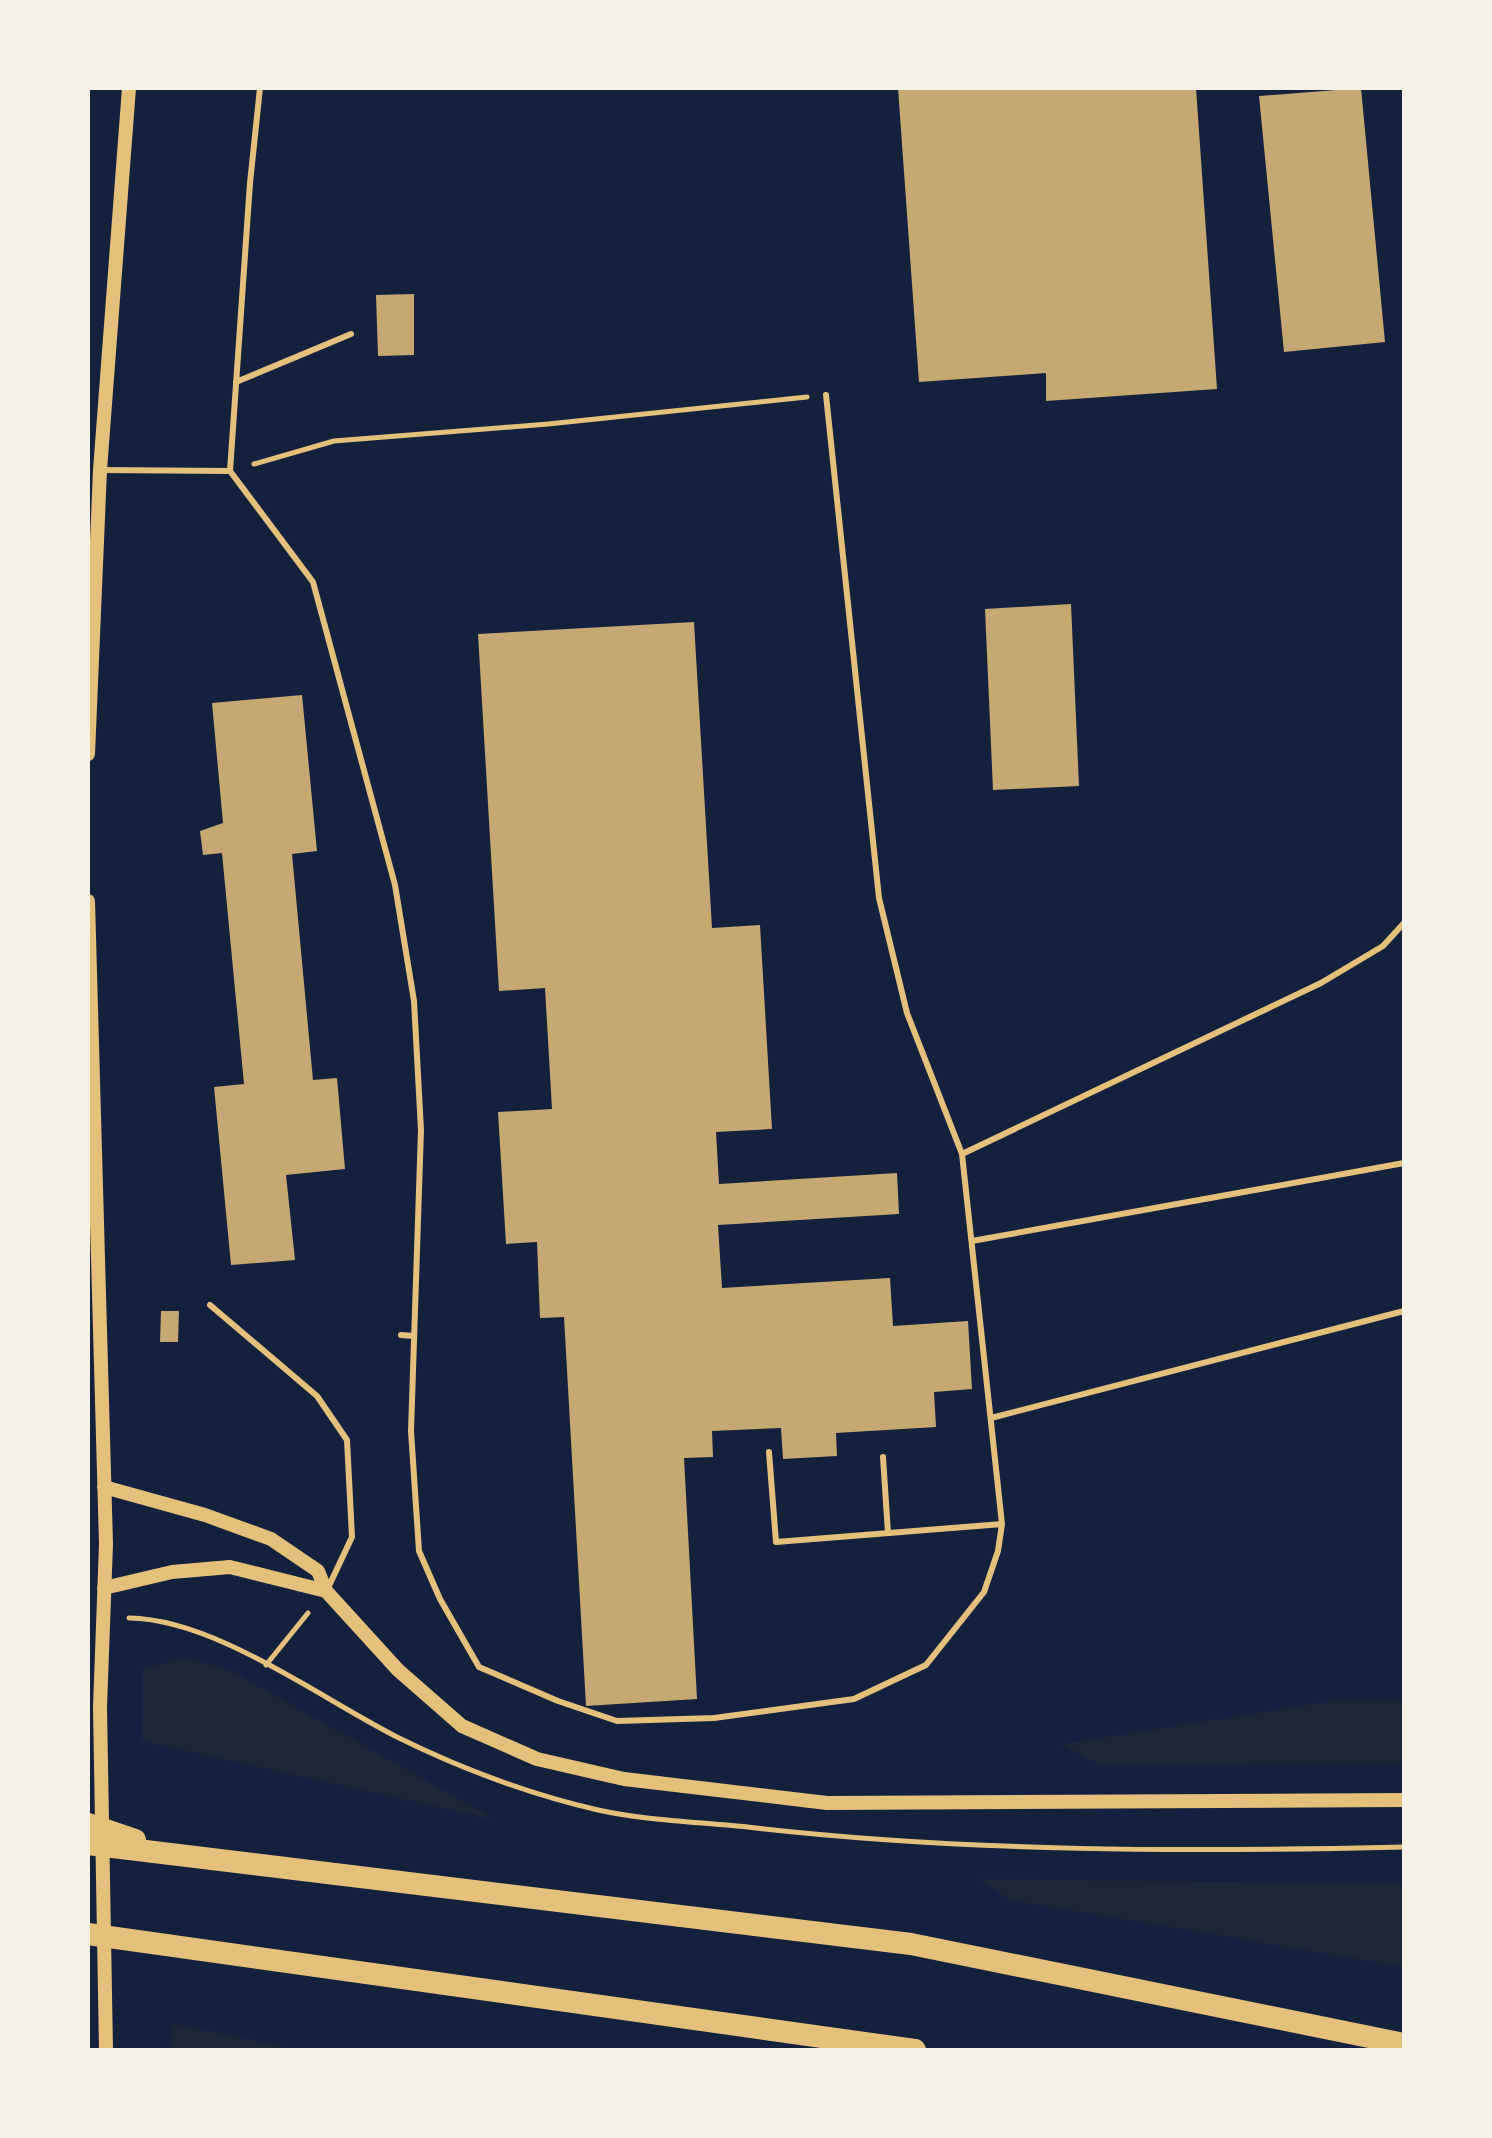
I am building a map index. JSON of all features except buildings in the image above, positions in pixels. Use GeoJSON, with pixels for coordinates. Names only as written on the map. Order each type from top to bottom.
{"type":"FeatureCollection","features":[{"type":"Feature","properties":{"kind":"highway"},"geometry":{"type":"LineString","coordinates":[[88,1824],[186,1856]]}},
{"type":"Feature","properties":{"kind":"highway"},"geometry":{"type":"LineString","coordinates":[[88,1844],[911,1944],[1404,2044]]}},
{"type":"Feature","properties":{"kind":"highway"},"geometry":{"type":"LineString","coordinates":[[88,1934],[915,2050]]}},
{"type":"Feature","properties":{"kind":"street"},"geometry":{"type":"LineString","coordinates":[[88,754],[100,470],[129,88]]}},
{"type":"Feature","properties":{"kind":"street"},"geometry":{"type":"LineString","coordinates":[[88,901],[104,1487],[100,1707],[106,2050]]}},
{"type":"Feature","properties":{"kind":"street"},"geometry":{"type":"LineString","coordinates":[[104,1487],[205,1515],[271,1539],[318,1571],[326,1591],[398,1670],[462,1726],[537,1759],[624,1779],[827,1803],[1404,1800]]}},
{"type":"Feature","properties":{"kind":"street"},"geometry":{"type":"LineString","coordinates":[[104,1588],[172,1572],[230,1567],[326,1591]]}},
{"type":"Feature","properties":{"kind":"lane"},"geometry":{"type":"LineString","coordinates":[[260,88],[230,471],[313,582],[395,885],[414,1001],[421,1130],[411,1431],[419,1551],[440,1599],[479,1667],[558,1701],[617,1721],[714,1718],[854,1699],[926,1665],[984,1592],[998,1551],[1002,1524],[962,1154],[907,1013],[879,898],[826,395]]}},
{"type":"Feature","properties":{"kind":"lane"},"geometry":{"type":"LineString","coordinates":[[236,382],[351,334]]}},
{"type":"Feature","properties":{"kind":"lane"},"geometry":{"type":"LineString","coordinates":[[100,470],[230,471]]}},
{"type":"Feature","properties":{"kind":"lane"},"geometry":{"type":"LineString","coordinates":[[962,1154],[1321,983],[1383,946],[1404,923]]}},
{"type":"Feature","properties":{"kind":"lane"},"geometry":{"type":"LineString","coordinates":[[972,1241],[1404,1163]]}},
{"type":"Feature","properties":{"kind":"lane"},"geometry":{"type":"LineString","coordinates":[[210,1305],[317,1396],[347,1440],[352,1537],[326,1591]]}},
{"type":"Feature","properties":{"kind":"lane"},"geometry":{"type":"LineString","coordinates":[[991,1418],[1404,1311]]}},
{"type":"Feature","properties":{"kind":"lane"},"geometry":{"type":"LineString","coordinates":[[401,1335],[414,1336]]}},
{"type":"Feature","properties":{"kind":"lane"},"geometry":{"type":"LineString","coordinates":[[769,1452],[776,1542],[1002,1524]]}},
{"type":"Feature","properties":{"kind":"lane"},"geometry":{"type":"LineString","coordinates":[[883,1457],[888,1533]]}},
{"type":"Feature","properties":{"kind":"path"},"geometry":{"type":"LineString","coordinates":[[230,471],[334,441],[548,424],[826,395]]}},
{"type":"Feature","properties":{"kind":"path"},"geometry":{"type":"LineString","coordinates":[[266,1665],[326,1591]]}},
{"type":"Feature","properties":{"kind":"shaded area"},"geometry":{"type":"Polygon","coordinates":[[[185,1657],[232,1671],[496,1820],[142,1741],[143,1669],[185,1657]]]}},
{"type":"Feature","properties":{"kind":"shaded area"},"geometry":{"type":"Polygon","coordinates":[[[1338,1700],[1404,1701],[1404,1763],[1099,1765],[1063,1744],[1338,1700]]]}},
{"type":"Feature","properties":{"kind":"shaded area"},"geometry":{"type":"Polygon","coordinates":[[[980,1879],[1404,1884],[1404,1967],[1009,1900],[980,1879]]]}},
{"type":"Feature","properties":{"kind":"shaded area"},"geometry":{"type":"Polygon","coordinates":[[[173,2024],[300,2050],[171,2050],[173,2024]]]}}]}
